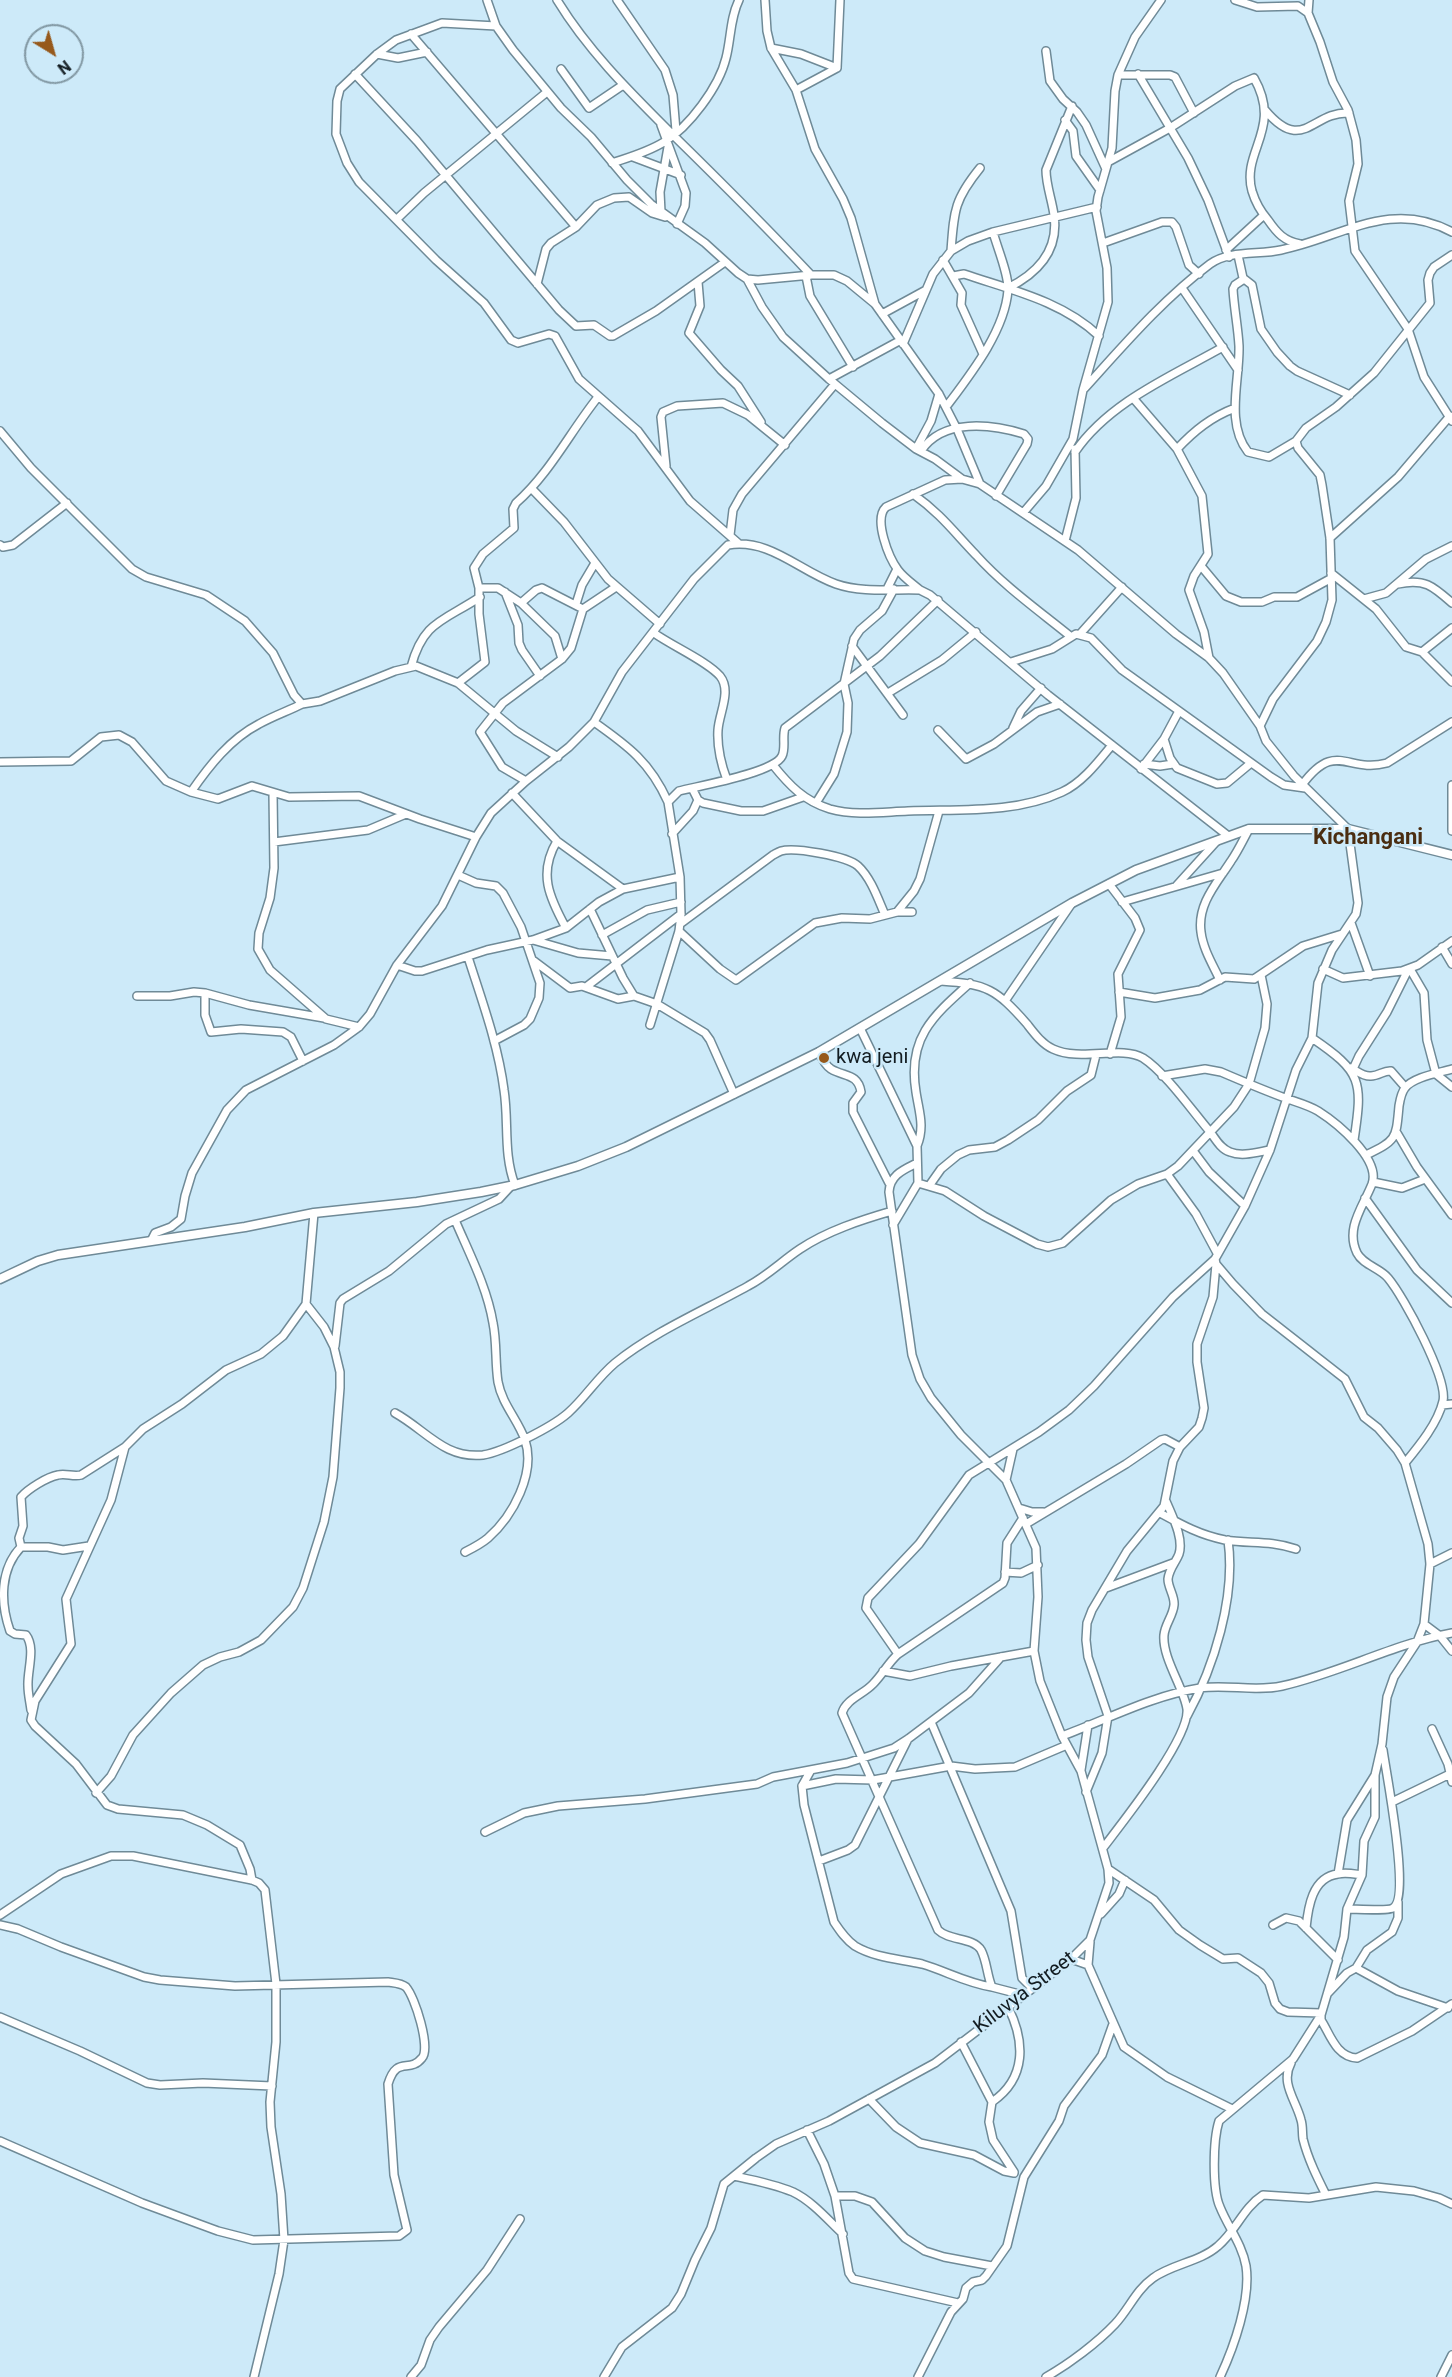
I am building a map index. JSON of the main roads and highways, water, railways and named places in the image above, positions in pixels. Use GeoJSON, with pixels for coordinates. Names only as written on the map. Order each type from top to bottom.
{"type":"FeatureCollection","features":[{"type":"Feature","properties":{"kind":"place","name":"kwa jeni"},"geometry":{"type":"Point","coordinates":[824,1058]}},
{"type":"Feature","properties":{"kind":"district","name":"Kichangani"},"geometry":{"type":"Point","coordinates":[1368,838]}}]}
